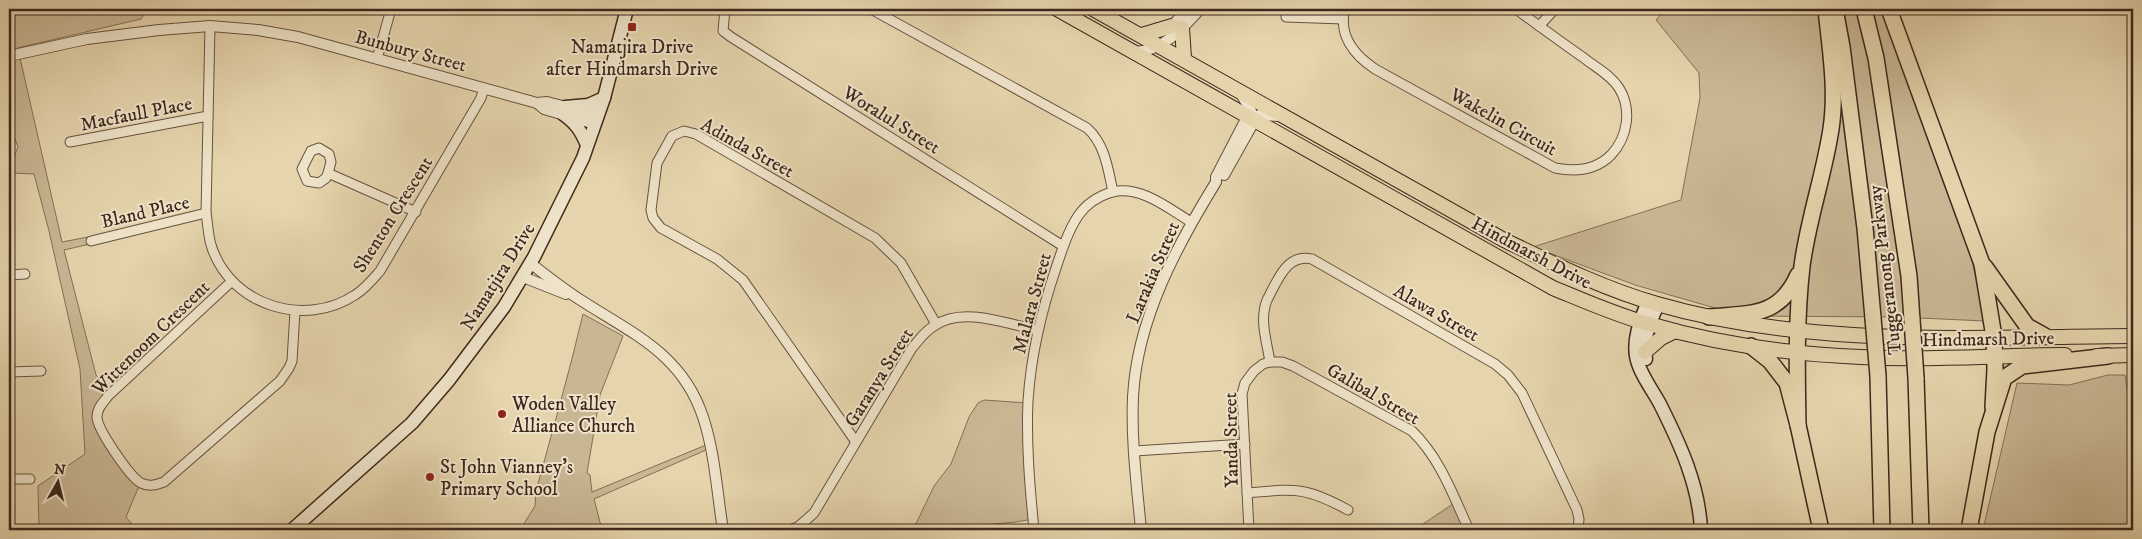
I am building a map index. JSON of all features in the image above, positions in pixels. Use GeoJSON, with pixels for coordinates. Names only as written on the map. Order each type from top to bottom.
{"type":"FeatureCollection","features":[{"type":"Feature","properties":{"kind":"highway"},"geometry":{"type":"LineString","coordinates":[[1798,425],[1798,353],[1803,264],[1831,128],[1834,82],[1826,9]]}},
{"type":"Feature","properties":{"kind":"highway","name":"Tuggeranong Parkway"},"geometry":{"type":"LineString","coordinates":[[1835,9],[1842,47],[1860,190],[1873,318],[1878,376],[1882,530]]}},
{"type":"Feature","properties":{"kind":"highway","name":"Tuggeranong Parkway"},"geometry":{"type":"LineString","coordinates":[[1864,9],[1876,58],[1909,276],[1916,378],[1921,530]]}},
{"type":"Feature","properties":{"kind":"highway"},"geometry":{"type":"LineString","coordinates":[[1890,9],[1982,264],[1994,337],[1994,407]]}},
{"type":"Feature","properties":{"kind":"highway"},"geometry":{"type":"LineString","coordinates":[[1709,317],[1751,312],[1778,304],[1790,292],[1803,264]]}},
{"type":"Feature","properties":{"kind":"highway"},"geometry":{"type":"LineString","coordinates":[[1982,264],[2026,326],[2045,336]]}},
{"type":"Feature","properties":{"kind":"highway"},"geometry":{"type":"LineString","coordinates":[[1751,346],[1770,361],[1787,383],[1821,530]]}},
{"type":"Feature","properties":{"kind":"highway"},"geometry":{"type":"LineString","coordinates":[[1969,530],[1994,407],[2004,378],[2022,366],[2108,356]]}},
{"type":"Feature","properties":{"kind":"main road","name":"Namatjira Drive"},"geometry":{"type":"LineString","coordinates":[[292,530],[412,423],[476,346],[504,307],[523,277],[557,211],[587,145],[604,98],[627,9]]}},
{"type":"Feature","properties":{"kind":"main road","name":"Hindmarsh Drive"},"geometry":{"type":"LineString","coordinates":[[1056,9],[1172,72],[1553,288],[1645,323],[1751,346],[1798,353],[1862,358],[1995,355],[2133,355]]}},
{"type":"Feature","properties":{"kind":"main road","name":"Hindmarsh Drive"},"geometry":{"type":"LineString","coordinates":[[1093,9],[1184,58],[1504,240],[1562,268],[1653,303],[1709,317],[1799,330],[1861,335],[1994,337],[2133,336]]}},
{"type":"Feature","properties":{"kind":"main road"},"geometry":{"type":"LineString","coordinates":[[1142,35],[1177,27],[1184,58]]}},
{"type":"Feature","properties":{"kind":"main road"},"geometry":{"type":"LineString","coordinates":[[564,111],[588,105],[604,98]]}},
{"type":"Feature","properties":{"kind":"main road"},"geometry":{"type":"LineString","coordinates":[[564,111],[581,130],[587,145]]}},
{"type":"Feature","properties":{"kind":"main road"},"geometry":{"type":"LineString","coordinates":[[1645,377],[1647,365],[1644,343],[1645,323],[1653,303]]}},
{"type":"Feature","properties":{"kind":"main road"},"geometry":{"type":"LineString","coordinates":[[1645,323],[1636,333],[1636,356],[1639,367],[1686,461],[1699,506],[1701,530]]}},
{"type":"Feature","properties":{"kind":"main road"},"geometry":{"type":"LineString","coordinates":[[1645,352],[1661,338],[1675,331]]}},
{"type":"Feature","properties":{"kind":"street"},"geometry":{"type":"LineString","coordinates":[[377,59],[391,9]]}},
{"type":"Feature","properties":{"kind":"street","name":"Woralul Street"},"geometry":{"type":"LineString","coordinates":[[725,9],[723,31],[731,37],[1063,246]]}},
{"type":"Feature","properties":{"kind":"street"},"geometry":{"type":"LineString","coordinates":[[871,9],[1087,128],[1098,141],[1103,152],[1113,192]]}},
{"type":"Feature","properties":{"kind":"street"},"geometry":{"type":"LineString","coordinates":[[1177,27],[1188,9]]}},
{"type":"Feature","properties":{"kind":"street"},"geometry":{"type":"LineString","coordinates":[[1134,52],[1145,51],[1160,45],[1177,27],[1200,9]]}},
{"type":"Feature","properties":{"kind":"street","name":"Wakelin Circuit"},"geometry":{"type":"LineString","coordinates":[[1345,9],[1344,32],[1350,45],[1358,57],[1375,69],[1555,168],[1571,170],[1589,168],[1610,157],[1620,143],[1626,126],[1625,102],[1620,89],[1612,80],[1516,9]]}},
{"type":"Feature","properties":{"kind":"street"},"geometry":{"type":"LineString","coordinates":[[1539,26],[1555,9]]}},
{"type":"Feature","properties":{"kind":"street"},"geometry":{"type":"LineString","coordinates":[[1286,17],[1344,19]]}},
{"type":"Feature","properties":{"kind":"street","name":"Bunbury Street"},"geometry":{"type":"LineString","coordinates":[[9,56],[87,39],[159,30],[210,26],[258,30],[298,37],[484,88],[537,103],[544,109],[564,111],[596,119]]}},
{"type":"Feature","properties":{"kind":"street","name":"Shenton Crescent"},"geometry":{"type":"LineString","coordinates":[[210,26],[206,213],[212,248],[232,281],[249,295],[262,302],[295,311],[332,306],[349,299],[363,289],[380,271],[416,212],[484,88]]}},
{"type":"Feature","properties":{"kind":"street"},"geometry":{"type":"LineString","coordinates":[[1160,45],[1160,54],[1164,65],[1172,72]]}},
{"type":"Feature","properties":{"kind":"street"},"geometry":{"type":"LineString","coordinates":[[1239,90],[1251,111],[1251,118],[1266,114],[1287,117]]}},
{"type":"Feature","properties":{"kind":"street","name":"Macfaull Place"},"geometry":{"type":"LineString","coordinates":[[70,142],[208,116]]}},
{"type":"Feature","properties":{"kind":"street","name":"Larakia Street"},"geometry":{"type":"LineString","coordinates":[[1141,530],[1134,451],[1133,395],[1136,369],[1143,338],[1156,296],[1191,222],[1216,182],[1216,177],[1225,167],[1245,121],[1251,118]]}},
{"type":"Feature","properties":{"kind":"street","name":"Adinda Street"},"geometry":{"type":"LineString","coordinates":[[856,442],[743,280],[717,259],[661,228],[656,223],[651,210],[657,163],[672,136],[684,131],[696,134],[875,238],[901,263],[936,324]]}},
{"type":"Feature","properties":{"kind":"street"},"geometry":{"type":"LineString","coordinates":[[328,173],[416,212]]}},
{"type":"Feature","properties":{"kind":"street","name":"Malara Street"},"geometry":{"type":"LineString","coordinates":[[1034,530],[1028,404],[1037,330],[1063,246],[1078,216],[1085,207],[1095,200],[1113,192],[1132,192],[1146,195],[1191,222]]}},
{"type":"Feature","properties":{"kind":"street","name":"Bland Place"},"geometry":{"type":"LineString","coordinates":[[91,241],[206,213]]}},
{"type":"Feature","properties":{"kind":"street","name":"Alawa Street"},"geometry":{"type":"LineString","coordinates":[[1270,362],[1264,322],[1264,307],[1291,262],[1301,258],[1312,259],[1495,364],[1508,375],[1522,393],[1577,510],[1578,530]]}},
{"type":"Feature","properties":{"kind":"street"},"geometry":{"type":"LineString","coordinates":[[530,263],[578,298],[646,340],[687,383],[703,417],[711,447],[723,530]]}},
{"type":"Feature","properties":{"kind":"street"},"geometry":{"type":"LineString","coordinates":[[9,275],[25,274]]}},
{"type":"Feature","properties":{"kind":"street"},"geometry":{"type":"LineString","coordinates":[[523,277],[578,298]]}},
{"type":"Feature","properties":{"kind":"street","name":"Wittenoom Crescent"},"geometry":{"type":"LineString","coordinates":[[232,281],[108,396],[98,410],[98,424],[130,473],[142,483],[153,486],[164,482],[280,381],[290,368],[292,360],[295,311]]}},
{"type":"Feature","properties":{"kind":"street","name":"Garanya Street"},"geometry":{"type":"LineString","coordinates":[[789,530],[798,527],[814,513],[912,348],[928,330],[936,324],[955,318],[966,317],[1037,330]]}},
{"type":"Feature","properties":{"kind":"street","name":"Yanda Street"},"geometry":{"type":"LineString","coordinates":[[1249,530],[1242,394],[1245,383],[1254,371],[1262,364],[1270,362]]}},
{"type":"Feature","properties":{"kind":"street","name":"Galibal Street"},"geometry":{"type":"LineString","coordinates":[[1270,362],[1293,366],[1412,431],[1427,446],[1439,465],[1469,530]]}},
{"type":"Feature","properties":{"kind":"street"},"geometry":{"type":"LineString","coordinates":[[9,372],[41,372]]}},
{"type":"Feature","properties":{"kind":"street"},"geometry":{"type":"LineString","coordinates":[[1134,451],[1244,444]]}},
{"type":"Feature","properties":{"kind":"street"},"geometry":{"type":"LineString","coordinates":[[9,479],[30,479]]}},
{"type":"Feature","properties":{"kind":"street"},"geometry":{"type":"LineString","coordinates":[[1247,494],[1291,489],[1308,491],[1348,510]]}},
{"type":"Feature","properties":{"kind":"shaded area"},"geometry":{"type":"Polygon","coordinates":[[[9,9],[145,9],[146,12],[141,19],[9,50],[9,9]]]}},
{"type":"Feature","properties":{"kind":"shaded area"},"geometry":{"type":"Polygon","coordinates":[[[1666,9],[1886,9],[1961,210],[1985,321],[1898,317],[1743,316],[1635,285],[1533,247],[1681,200],[1700,98],[1699,73],[1656,20],[1666,9]]]}},
{"type":"Feature","properties":{"kind":"shaded area"},"geometry":{"type":"Polygon","coordinates":[[[20,58],[62,242],[88,237],[90,244],[64,250],[96,375],[108,389],[95,407],[97,430],[130,480],[139,486],[126,517],[137,530],[39,530],[38,486],[85,454],[80,369],[49,231],[34,174],[11,173],[10,166],[18,147],[9,122],[9,61],[20,58]]]}},
{"type":"Feature","properties":{"kind":"shaded area"},"geometry":{"type":"Polygon","coordinates":[[[583,314],[623,336],[600,395],[587,473],[590,475],[592,492],[706,445],[706,450],[594,499],[602,530],[520,530],[535,506],[536,491],[583,314]]]}},
{"type":"Feature","properties":{"kind":"shaded area"},"geometry":{"type":"Polygon","coordinates":[[[2108,375],[2125,375],[2133,428],[2133,530],[1983,530],[2017,383],[2069,385],[2108,375]]]}},
{"type":"Feature","properties":{"kind":"shaded area"},"geometry":{"type":"Polygon","coordinates":[[[984,400],[1028,403],[1033,519],[982,525],[969,530],[913,530],[934,486],[951,464],[969,417],[978,403],[984,400]]]}},
{"type":"Feature","properties":{"kind":"shaded area"},"geometry":{"type":"Polygon","coordinates":[[[1456,502],[1468,530],[1414,530],[1456,502]]]}},
{"type":"Feature","properties":{"kind":"place","name":"Namatjira Drive after Hindmarsh Drive"},"geometry":{"type":"Point","coordinates":[632,27]}},
{"type":"Feature","properties":{"kind":"place","name":"Woden Valley Alliance Church"},"geometry":{"type":"Point","coordinates":[502,414]}},
{"type":"Feature","properties":{"kind":"place","name":"St John Vianney's Primary School"},"geometry":{"type":"Point","coordinates":[430,477]}}]}
